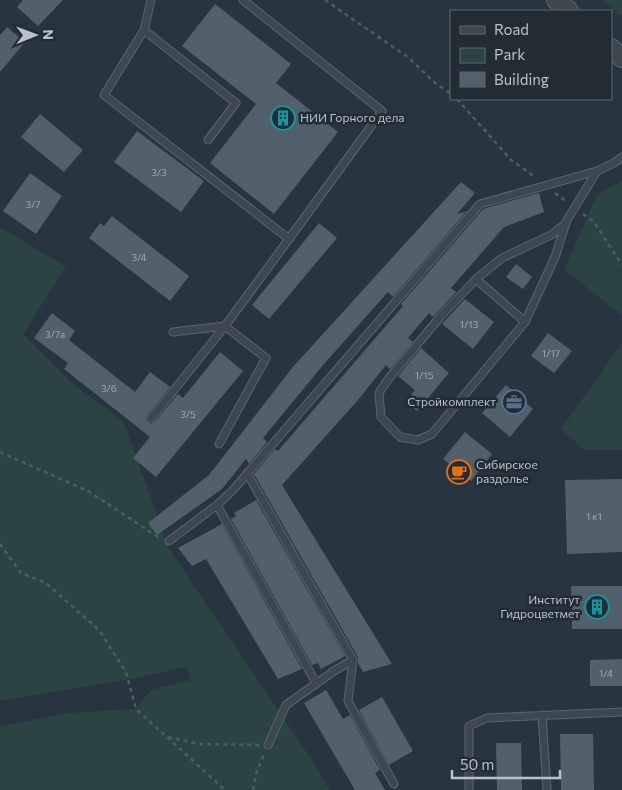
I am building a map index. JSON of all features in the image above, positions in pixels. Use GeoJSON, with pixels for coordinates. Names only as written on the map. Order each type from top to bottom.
{"type":"FeatureCollection","features":[{"type":"Feature","properties":{"kind":"street"},"geometry":{"type":"LineString","coordinates":[[556,0],[568,10]]}},
{"type":"Feature","properties":{"kind":"street"},"geometry":{"type":"LineString","coordinates":[[612,49],[622,58]]}},
{"type":"Feature","properties":{"kind":"lane"},"geometry":{"type":"LineString","coordinates":[[152,0],[144,30],[104,95],[289,239]]}},
{"type":"Feature","properties":{"kind":"lane"},"geometry":{"type":"LineString","coordinates":[[151,419],[225,326],[382,110],[248,1]]}},
{"type":"Feature","properties":{"kind":"lane"},"geometry":{"type":"LineString","coordinates":[[144,30],[236,103],[208,140]]}},
{"type":"Feature","properties":{"kind":"lane"},"geometry":{"type":"LineString","coordinates":[[169,541],[217,505],[233,490],[480,204],[597,170],[614,163],[622,157]]}},
{"type":"Feature","properties":{"kind":"lane"},"geometry":{"type":"LineString","coordinates":[[566,223],[553,234],[502,258],[476,279],[441,316],[389,378],[379,393],[381,417],[400,437],[418,440],[432,434],[525,322],[555,257],[566,223],[597,170]]}},
{"type":"Feature","properties":{"kind":"lane"},"geometry":{"type":"LineString","coordinates":[[476,279],[525,322]]}},
{"type":"Feature","properties":{"kind":"lane"},"geometry":{"type":"LineString","coordinates":[[173,332],[225,326],[266,358],[219,444]]}},
{"type":"Feature","properties":{"kind":"lane"},"geometry":{"type":"LineString","coordinates":[[248,473],[353,660],[348,701],[394,784]]}},
{"type":"Feature","properties":{"kind":"lane"},"geometry":{"type":"LineString","coordinates":[[217,505],[316,683]]}},
{"type":"Feature","properties":{"kind":"lane"},"geometry":{"type":"LineString","coordinates":[[268,745],[286,705],[316,683],[353,660]]}},
{"type":"Feature","properties":{"kind":"lane"},"geometry":{"type":"LineString","coordinates":[[469,790],[469,726],[487,718],[622,712]]}},
{"type":"Feature","properties":{"kind":"lane"},"geometry":{"type":"LineString","coordinates":[[542,715],[547,790]]}},
{"type":"Feature","properties":{"kind":"path"},"geometry":{"type":"LineString","coordinates":[[325,0],[409,58],[435,83],[450,93]]}},
{"type":"Feature","properties":{"kind":"path"},"geometry":{"type":"LineString","coordinates":[[0,452],[88,491],[159,539],[169,541]]}},
{"type":"Feature","properties":{"kind":"path"},"geometry":{"type":"LineString","coordinates":[[0,544],[21,572],[46,584],[99,630],[126,672],[136,709],[225,790]]}},
{"type":"Feature","properties":{"kind":"path"},"geometry":{"type":"LineString","coordinates":[[166,736],[200,744],[268,745],[256,774],[254,790]]}},
{"type":"Feature","properties":{"kind":"green space"},"geometry":{"type":"Polygon","coordinates":[[[602,0],[622,0],[622,17],[602,0]]]}},
{"type":"Feature","properties":{"kind":"green space"},"geometry":{"type":"Polygon","coordinates":[[[622,181],[622,315],[564,270],[597,195],[622,181]]]}},
{"type":"Feature","properties":{"kind":"green space"},"geometry":{"type":"Polygon","coordinates":[[[0,227],[66,267],[23,334],[73,384],[124,422],[168,547],[314,763],[330,790],[0,790],[0,726],[68,713],[136,709],[151,690],[191,680],[187,667],[120,681],[0,701],[0,227]]]}},
{"type":"Feature","properties":{"kind":"green space"},"geometry":{"type":"Polygon","coordinates":[[[622,343],[622,450],[584,450],[561,429],[622,343]]]}},
{"type":"Feature","properties":{"kind":"building"},"geometry":{"type":"Polygon","coordinates":[[[23,0],[63,0],[38,26],[17,7],[23,0]]]}},
{"type":"Feature","properties":{"kind":"building","name":"НИИ Горного дела"},"geometry":{"type":"Polygon","coordinates":[[[215,4],[291,64],[276,83],[338,132],[274,214],[210,163],[256,104],[182,46],[215,4]]]}},
{"type":"Feature","properties":{"kind":"building"},"geometry":{"type":"Polygon","coordinates":[[[7,27],[25,42],[0,72],[0,35],[7,27]]]}},
{"type":"Feature","properties":{"kind":"building"},"geometry":{"type":"Polygon","coordinates":[[[40,114],[83,150],[64,172],[21,137],[40,114]]]}},
{"type":"Feature","properties":{"kind":"building"},"geometry":{"type":"Polygon","coordinates":[[[137,131],[204,181],[181,212],[114,162],[137,131]]]}},
{"type":"Feature","properties":{"kind":"building"},"geometry":{"type":"Polygon","coordinates":[[[30,173],[62,196],[36,234],[3,211],[30,173]]]}},
{"type":"Feature","properties":{"kind":"building"},"geometry":{"type":"Polygon","coordinates":[[[461,182],[475,193],[457,214],[467,211],[393,297],[388,292],[324,364],[263,438],[267,442],[249,464],[246,459],[222,489],[157,535],[148,523],[209,475],[292,368],[461,182]]]}},
{"type":"Feature","properties":{"kind":"building"},"geometry":{"type":"Polygon","coordinates":[[[539,193],[544,212],[504,227],[451,288],[456,292],[433,317],[429,313],[408,338],[413,342],[390,369],[386,365],[358,400],[282,485],[392,664],[363,672],[358,663],[358,657],[254,474],[275,449],[278,451],[403,306],[401,304],[483,209],[539,193]]]}},
{"type":"Feature","properties":{"kind":"building"},"geometry":{"type":"Polygon","coordinates":[[[112,216],[189,276],[170,301],[89,238],[100,223],[104,226],[112,216]]]}},
{"type":"Feature","properties":{"kind":"building"},"geometry":{"type":"Polygon","coordinates":[[[319,223],[337,238],[269,319],[252,305],[319,223]]]}},
{"type":"Feature","properties":{"kind":"building"},"geometry":{"type":"Polygon","coordinates":[[[516,264],[532,277],[523,289],[506,277],[516,264]]]}},
{"type":"Feature","properties":{"kind":"building"},"geometry":{"type":"Polygon","coordinates":[[[465,299],[494,322],[473,349],[442,324],[465,299]]]}},
{"type":"Feature","properties":{"kind":"building"},"geometry":{"type":"Polygon","coordinates":[[[52,313],[75,331],[69,340],[135,392],[150,372],[170,387],[147,416],[146,420],[150,424],[155,422],[178,394],[183,398],[220,352],[243,371],[156,477],[133,458],[150,437],[64,369],[68,363],[34,338],[52,313]]]}},
{"type":"Feature","properties":{"kind":"building"},"geometry":{"type":"Polygon","coordinates":[[[548,333],[572,351],[554,373],[531,356],[548,333]]]}},
{"type":"Feature","properties":{"kind":"building"},"geometry":{"type":"Polygon","coordinates":[[[421,348],[449,373],[417,411],[406,401],[415,390],[398,376],[421,348]]]}},
{"type":"Feature","properties":{"kind":"building"},"geometry":{"type":"Polygon","coordinates":[[[506,385],[533,409],[510,437],[482,413],[506,385]]]}},
{"type":"Feature","properties":{"kind":"building"},"geometry":{"type":"Polygon","coordinates":[[[465,432],[492,454],[471,481],[443,459],[465,432]]]}},
{"type":"Feature","properties":{"kind":"building"},"geometry":{"type":"Polygon","coordinates":[[[622,479],[622,552],[567,554],[565,480],[622,479]]]}},
{"type":"Feature","properties":{"kind":"building"},"geometry":{"type":"Polygon","coordinates":[[[256,500],[345,656],[321,669],[318,663],[312,665],[231,519],[236,516],[234,513],[256,500]]]}},
{"type":"Feature","properties":{"kind":"building"},"geometry":{"type":"Polygon","coordinates":[[[222,524],[302,669],[278,679],[206,559],[192,566],[178,548],[222,524]]]}},
{"type":"Feature","properties":{"kind":"building","name":"Институт Гидроцветмет"},"geometry":{"type":"Polygon","coordinates":[[[571,586],[622,586],[622,629],[572,629],[571,586]]]}},
{"type":"Feature","properties":{"kind":"building"},"geometry":{"type":"Polygon","coordinates":[[[622,659],[622,686],[590,686],[590,660],[622,659]]]}},
{"type":"Feature","properties":{"kind":"building"},"geometry":{"type":"Polygon","coordinates":[[[326,690],[343,719],[350,715],[380,770],[375,773],[385,790],[355,790],[304,703],[326,690]]]}},
{"type":"Feature","properties":{"kind":"building"},"geometry":{"type":"Polygon","coordinates":[[[382,697],[413,751],[389,765],[359,710],[382,697]]]}},
{"type":"Feature","properties":{"kind":"building"},"geometry":{"type":"Polygon","coordinates":[[[560,734],[593,734],[594,790],[561,790],[560,734]]]}},
{"type":"Feature","properties":{"kind":"building"},"geometry":{"type":"Polygon","coordinates":[[[496,743],[521,743],[522,790],[497,790],[496,743]]]}},
{"type":"Feature","properties":{"kind":"place","name":"НИИ Горного дела"},"geometry":{"type":"Point","coordinates":[283,118]}},
{"type":"Feature","properties":{"kind":"place","name":"Стройкомплект"},"geometry":{"type":"Point","coordinates":[514,402]}},
{"type":"Feature","properties":{"kind":"place","name":"Сибирское раздолье"},"geometry":{"type":"Point","coordinates":[459,472]}},
{"type":"Feature","properties":{"kind":"place","name":"Институт Гидроцветмет"},"geometry":{"type":"Point","coordinates":[597,607]}}]}
